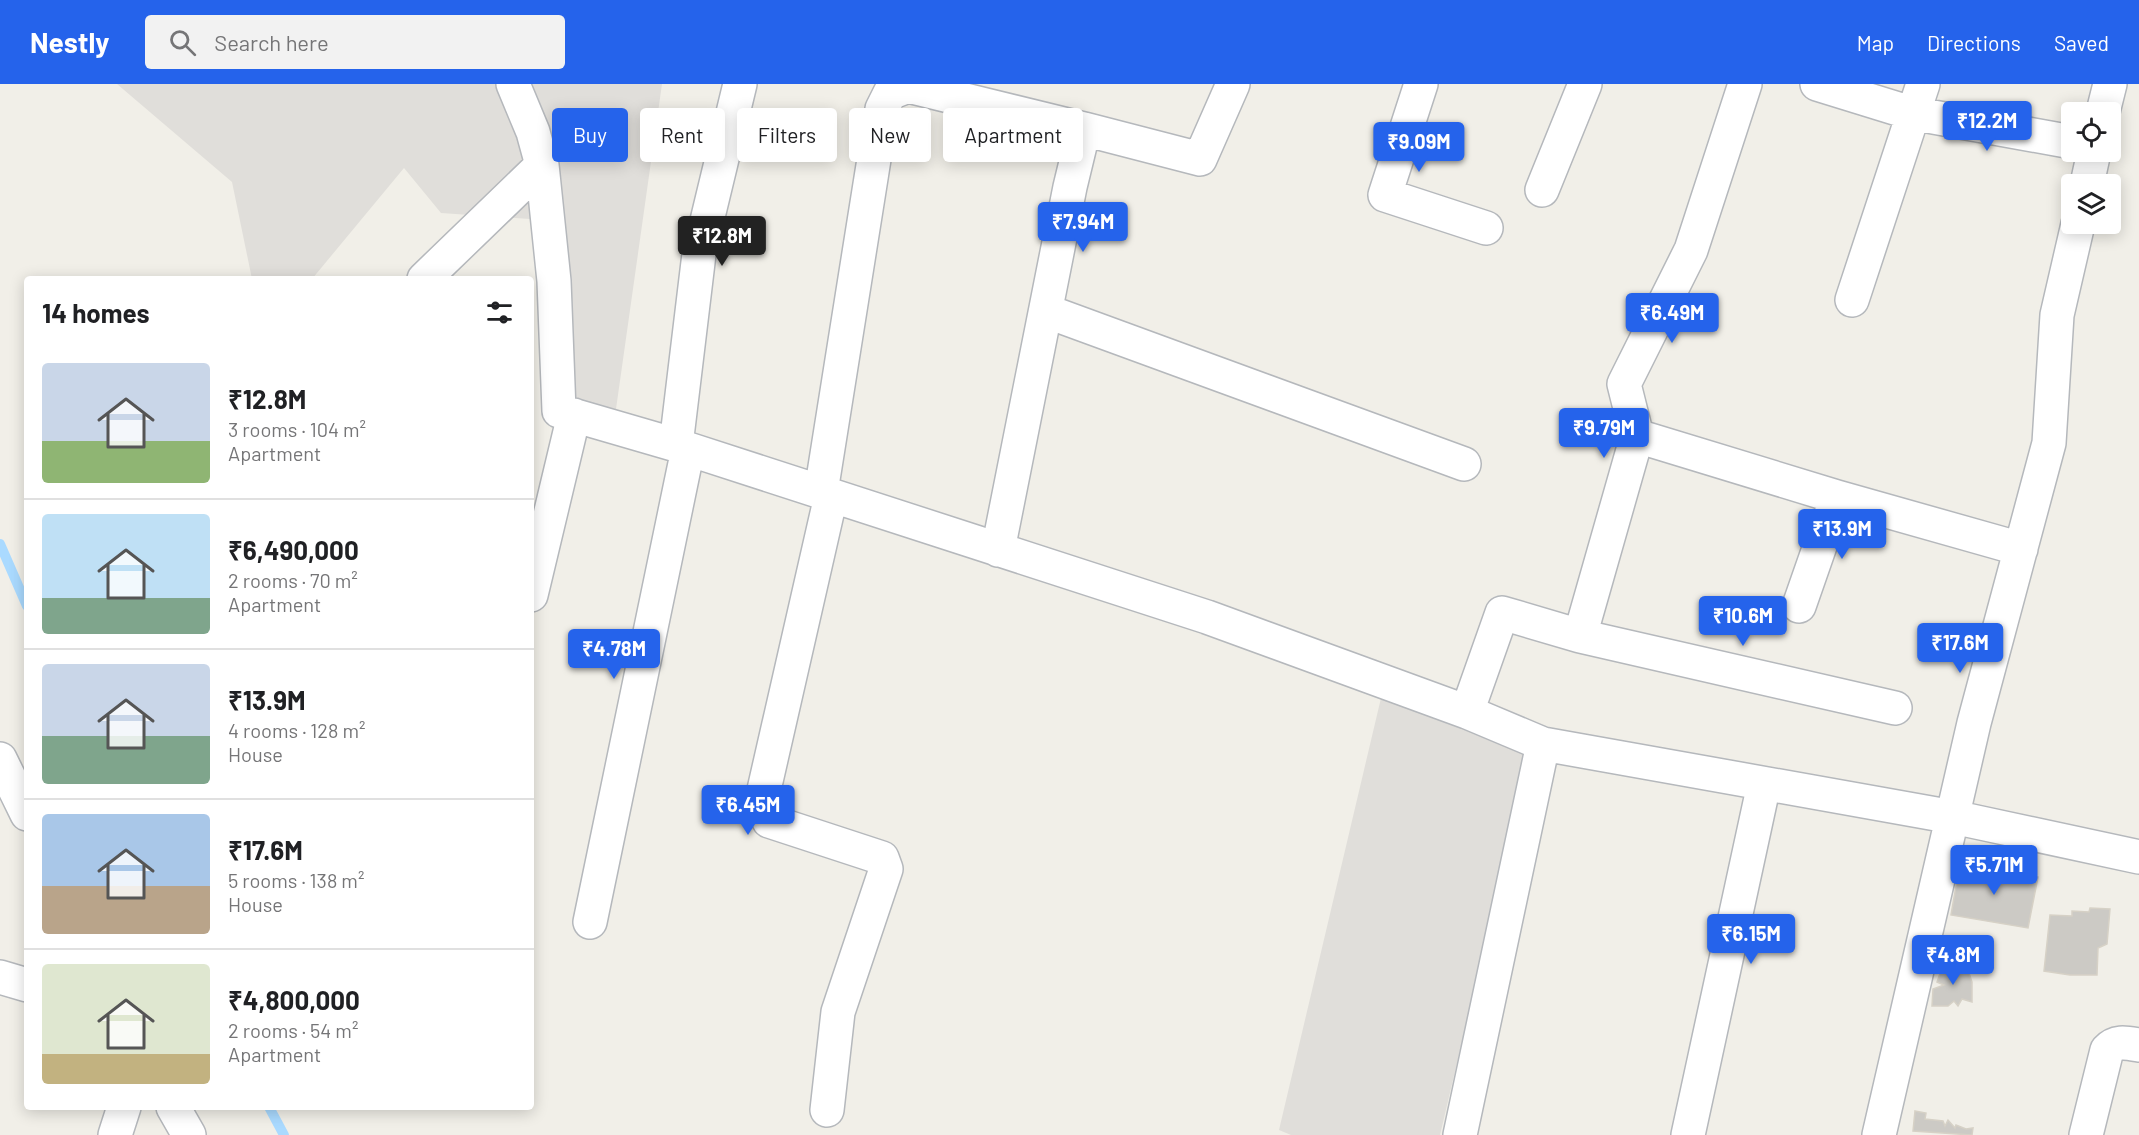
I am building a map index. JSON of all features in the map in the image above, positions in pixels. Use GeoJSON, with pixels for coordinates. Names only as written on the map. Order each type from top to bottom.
{"type":"FeatureCollection","features":[{"type":"Feature","properties":{"kind":"street"},"geometry":{"type":"LineString","coordinates":[[513,84],[542,165],[554,281],[559,411],[682,447],[1207,617],[1467,712],[1543,744],[1953,817],[2139,857]]}},
{"type":"Feature","properties":{"kind":"street"},"geometry":{"type":"LineString","coordinates":[[590,922],[682,447],[699,254],[740,84]]}},
{"type":"Feature","properties":{"kind":"street"},"geometry":{"type":"LineString","coordinates":[[827,1110],[838,1012],[886,869],[882,858],[769,821],[761,803],[826,494],[882,109],[890,93],[908,86],[1200,159],[1233,84]]}},
{"type":"Feature","properties":{"kind":"street"},"geometry":{"type":"LineString","coordinates":[[1420,84],[1385,195],[1486,228]]}},
{"type":"Feature","properties":{"kind":"street"},"geometry":{"type":"LineString","coordinates":[[1542,190],[1585,84]]}},
{"type":"Feature","properties":{"kind":"street"},"geometry":{"type":"LineString","coordinates":[[1580,636],[1637,436],[1624,384],[1691,250],[1745,84]]}},
{"type":"Feature","properties":{"kind":"street"},"geometry":{"type":"LineString","coordinates":[[1817,84],[1917,99],[2061,139]]}},
{"type":"Feature","properties":{"kind":"street"},"geometry":{"type":"LineString","coordinates":[[2106,102],[2110,84]]}},
{"type":"Feature","properties":{"kind":"street"},"geometry":{"type":"LineString","coordinates":[[1852,300],[1917,99]]}},
{"type":"Feature","properties":{"kind":"street"},"geometry":{"type":"LineString","coordinates":[[998,549],[1084,129]]}},
{"type":"Feature","properties":{"kind":"street"},"geometry":{"type":"LineString","coordinates":[[427,276],[542,165]]}},
{"type":"Feature","properties":{"kind":"street"},"geometry":{"type":"LineString","coordinates":[[1879,1135],[1974,723],[2049,444],[2057,315],[2076,234]]}},
{"type":"Feature","properties":{"kind":"street"},"geometry":{"type":"LineString","coordinates":[[1046,310],[1464,464]]}},
{"type":"Feature","properties":{"kind":"street"},"geometry":{"type":"LineString","coordinates":[[534,582],[574,415]]}},
{"type":"Feature","properties":{"kind":"street"},"geometry":{"type":"LineString","coordinates":[[1637,436],[1837,497],[2021,549]]}},
{"type":"Feature","properties":{"kind":"street"},"geometry":{"type":"LineString","coordinates":[[1799,606],[1837,497]]}},
{"type":"Feature","properties":{"kind":"street"},"geometry":{"type":"LineString","coordinates":[[1467,712],[1502,613],[1580,636],[1895,708]]}},
{"type":"Feature","properties":{"kind":"street"},"geometry":{"type":"LineString","coordinates":[[1460,1135],[1543,744]]}},
{"type":"Feature","properties":{"kind":"street"},"geometry":{"type":"LineString","coordinates":[[1,766],[24,808]]}},
{"type":"Feature","properties":{"kind":"street"},"geometry":{"type":"LineString","coordinates":[[1688,1135],[1764,784]]}},
{"type":"Feature","properties":{"kind":"street"},"geometry":{"type":"LineString","coordinates":[[0,977],[24,984]]}},
{"type":"Feature","properties":{"kind":"street"},"geometry":{"type":"LineString","coordinates":[[2086,1135],[2107,1050],[2111,1045],[2121,1042],[2139,1045]]}},
{"type":"Feature","properties":{"kind":"street"},"geometry":{"type":"LineString","coordinates":[[115,1135],[123,1110]]}},
{"type":"Feature","properties":{"kind":"street"},"geometry":{"type":"LineString","coordinates":[[175,1110],[189,1135]]}},
{"type":"Feature","properties":{"kind":"shaded area"},"geometry":{"type":"Polygon","coordinates":[[[117,84],[662,84],[659,108],[640,108],[640,162],[651,162],[616,409],[568,402],[559,221],[441,213],[404,168],[314,276],[251,276],[232,182],[117,84]]]}},
{"type":"Feature","properties":{"kind":"shaded area"},"geometry":{"type":"Polygon","coordinates":[[[1381,698],[1532,745],[1440,1135],[1291,1135],[1279,1130],[1381,698]]]}},
{"type":"Feature","properties":{"kind":"building"},"geometry":{"type":"Polygon","coordinates":[[[1960,863],[2038,877],[2028,928],[1951,915],[1960,863]]]}},
{"type":"Feature","properties":{"kind":"building"},"geometry":{"type":"Polygon","coordinates":[[[2090,908],[2110,909],[2107,944],[2098,948],[2097,975],[2070,975],[2044,971],[2050,915],[2072,916],[2072,911],[2089,912],[2090,908]]]}},
{"type":"Feature","properties":{"kind":"building"},"geometry":{"type":"Polygon","coordinates":[[[1958,961],[1967,967],[1972,982],[1972,1002],[1962,999],[1958,1006],[1954,1001],[1948,1006],[1932,1006],[1933,989],[1944,985],[1937,982],[1943,965],[1953,968],[1958,961]]]}},
{"type":"Feature","properties":{"kind":"building"},"geometry":{"type":"Polygon","coordinates":[[[1915,1111],[1926,1113],[1925,1119],[1943,1121],[1945,1126],[1948,1120],[1955,1128],[1956,1125],[1966,1129],[1973,1128],[1972,1135],[1913,1131],[1915,1111]]]}},
{"type":"Feature","properties":{"kind":"waterway"},"geometry":{"type":"LineString","coordinates":[[0,544],[24,599]]}},
{"type":"Feature","properties":{"kind":"waterway"},"geometry":{"type":"LineString","coordinates":[[271,1110],[284,1135]]}}]}
